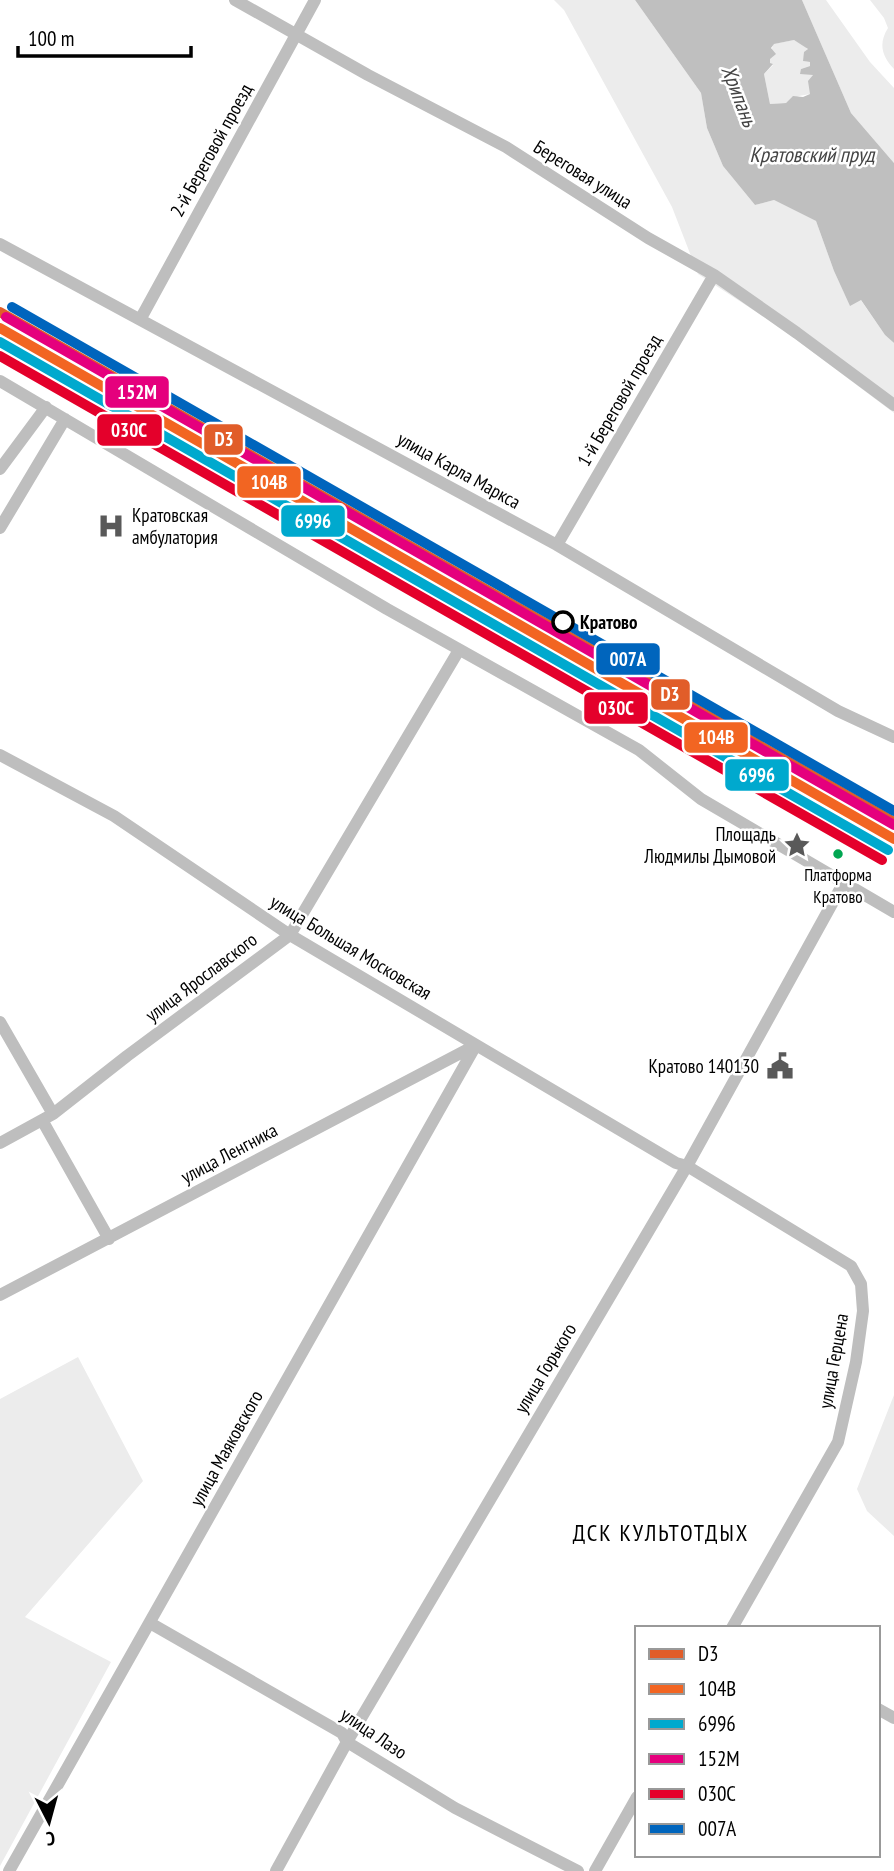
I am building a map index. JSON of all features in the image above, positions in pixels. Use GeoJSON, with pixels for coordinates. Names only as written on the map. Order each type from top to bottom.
{"type":"FeatureCollection","features":[{"type":"Feature","properties":{"kind":"street","name":"Береговая улица"},"geometry":{"type":"LineString","coordinates":[[235,0],[368,75],[506,147],[638,231],[714,275],[894,405]]}},
{"type":"Feature","properties":{"kind":"street","name":"2-й Береговой проезд"},"geometry":{"type":"LineString","coordinates":[[141,318],[314,0]]}},
{"type":"Feature","properties":{"kind":"street","name":"улица Карла Маркса"},"geometry":{"type":"LineString","coordinates":[[0,244],[557,545],[838,710],[894,737]]}},
{"type":"Feature","properties":{"kind":"street","name":"1-й Береговой проезд"},"geometry":{"type":"LineString","coordinates":[[557,545],[714,275]]}},
{"type":"Feature","properties":{"kind":"street"},"geometry":{"type":"LineString","coordinates":[[0,380],[458,650],[639,750],[701,799],[894,912]]}},
{"type":"Feature","properties":{"kind":"street"},"geometry":{"type":"LineString","coordinates":[[0,469],[46,407]]}},
{"type":"Feature","properties":{"kind":"street"},"geometry":{"type":"LineString","coordinates":[[0,528],[65,419]]}},
{"type":"Feature","properties":{"kind":"street","name":"улица Ярославского"},"geometry":{"type":"LineString","coordinates":[[0,1143],[47,1117],[290,935],[458,650]]}},
{"type":"Feature","properties":{"kind":"street","name":"улица Большая Московская"},"geometry":{"type":"LineString","coordinates":[[0,755],[114,816],[290,935],[687,1167]]}},
{"type":"Feature","properties":{"kind":"street","name":"улица Горького"},"geometry":{"type":"LineString","coordinates":[[276,1871],[347,1742],[687,1167],[844,882]]}},
{"type":"Feature","properties":{"kind":"street"},"geometry":{"type":"LineString","coordinates":[[0,1022],[109,1239]]}},
{"type":"Feature","properties":{"kind":"street","name":"улица Ленгника"},"geometry":{"type":"LineString","coordinates":[[0,1295],[476,1045]]}},
{"type":"Feature","properties":{"kind":"street","name":"улица Маяковского"},"geometry":{"type":"LineString","coordinates":[[9,1871],[476,1045]]}},
{"type":"Feature","properties":{"kind":"street","name":"улица Герцена"},"geometry":{"type":"LineString","coordinates":[[687,1167],[851,1266],[861,1284],[863,1311],[856,1362],[838,1442],[733,1626]]}},
{"type":"Feature","properties":{"kind":"street","name":"улица Лазо"},"geometry":{"type":"LineString","coordinates":[[150,1623],[342,1733],[347,1742],[455,1808],[578,1871]]}},
{"type":"Feature","properties":{"kind":"street"},"geometry":{"type":"LineString","coordinates":[[595,1871],[635,1801]]}},
{"type":"Feature","properties":{"kind":"shaded area"},"geometry":{"type":"Polygon","coordinates":[[[554,0],[635,0],[701,93],[707,128],[723,166],[755,205],[774,200],[816,221],[850,305],[860,299],[885,335],[894,343],[894,413],[778,326],[698,274],[672,207],[564,10],[554,0]]]}},
{"type":"Feature","properties":{"kind":"shaded area"},"geometry":{"type":"Polygon","coordinates":[[[802,0],[826,0],[870,62],[894,88],[894,163],[851,113],[802,0]]]}},
{"type":"Feature","properties":{"kind":"shaded area"},"geometry":{"type":"Polygon","coordinates":[[[870,0],[894,0],[894,69],[882,45],[888,28],[870,0]]]}},
{"type":"Feature","properties":{"kind":"shaded area"},"geometry":{"type":"Polygon","coordinates":[[[794,40],[808,50],[803,61],[811,62],[810,66],[801,69],[814,74],[811,78],[810,94],[786,103],[770,104],[764,74],[773,65],[769,63],[773,44],[794,40]]]}},
{"type":"Feature","properties":{"kind":"shaded area"},"geometry":{"type":"Polygon","coordinates":[[[78,1357],[143,1481],[25,1617],[111,1662],[0,1866],[0,1399],[78,1357]]]}},
{"type":"Feature","properties":{"kind":"shaded area"},"geometry":{"type":"Polygon","coordinates":[[[894,1395],[894,1536],[867,1511],[857,1489],[894,1395]]]}},
{"type":"Feature","properties":{"kind":"water","name":"Кратовский пруд"},"geometry":{"type":"Polygon","coordinates":[[[635,0],[802,0],[851,113],[894,163],[894,343],[885,335],[861,300],[850,306],[816,221],[774,200],[755,205],[723,166],[707,128],[701,93],[635,0]],[[794,40],[774,44],[771,48],[776,54],[770,59],[773,64],[764,74],[770,104],[786,103],[793,96],[803,97],[810,94],[808,81],[813,75],[800,74],[801,69],[810,66],[810,62],[803,61],[804,52],[808,49],[794,40]]]}},
{"type":"Feature","properties":{"kind":"transit line","name":"007А"},"geometry":{"type":"LineString","coordinates":[[12,307],[894,811]]}},
{"type":"Feature","properties":{"kind":"transit line","name":"D3"},"geometry":{"type":"LineString","coordinates":[[0,312],[894,822]]}},
{"type":"Feature","properties":{"kind":"transit line","name":"152М"},"geometry":{"type":"LineString","coordinates":[[6,317],[894,825]]}},
{"type":"Feature","properties":{"kind":"transit line","name":"104В"},"geometry":{"type":"LineString","coordinates":[[0,328],[894,839]]}},
{"type":"Feature","properties":{"kind":"transit line","name":"6996"},"geometry":{"type":"LineString","coordinates":[[0,342],[888,850]]}},
{"type":"Feature","properties":{"kind":"transit line","name":"030C"},"geometry":{"type":"LineString","coordinates":[[0,356],[882,860]]}},
{"type":"Feature","properties":{"kind":"place","name":"Кратовская амбулатория"},"geometry":{"type":"Point","coordinates":[111,526]}},
{"type":"Feature","properties":{"kind":"place","name":"Кратово"},"geometry":{"type":"Point","coordinates":[563,622]}},
{"type":"Feature","properties":{"kind":"place","name":"Площадь Людмилы Дымовой"},"geometry":{"type":"Point","coordinates":[797,845]}},
{"type":"Feature","properties":{"kind":"place","name":"Платформа Кратово"},"geometry":{"type":"Point","coordinates":[838,854]}},
{"type":"Feature","properties":{"kind":"place","name":"Кратово 140130"},"geometry":{"type":"Point","coordinates":[780,1066]}},
{"type":"Feature","properties":{"kind":"district","name":"ДСК КУЛЬТОТДЫХ"},"geometry":{"type":"Point","coordinates":[661,1533]}},
{"type":"Feature","properties":{"kind":"water label","name":"Хрипань"},"geometry":{"type":"Point","coordinates":[739,96]}}]}
